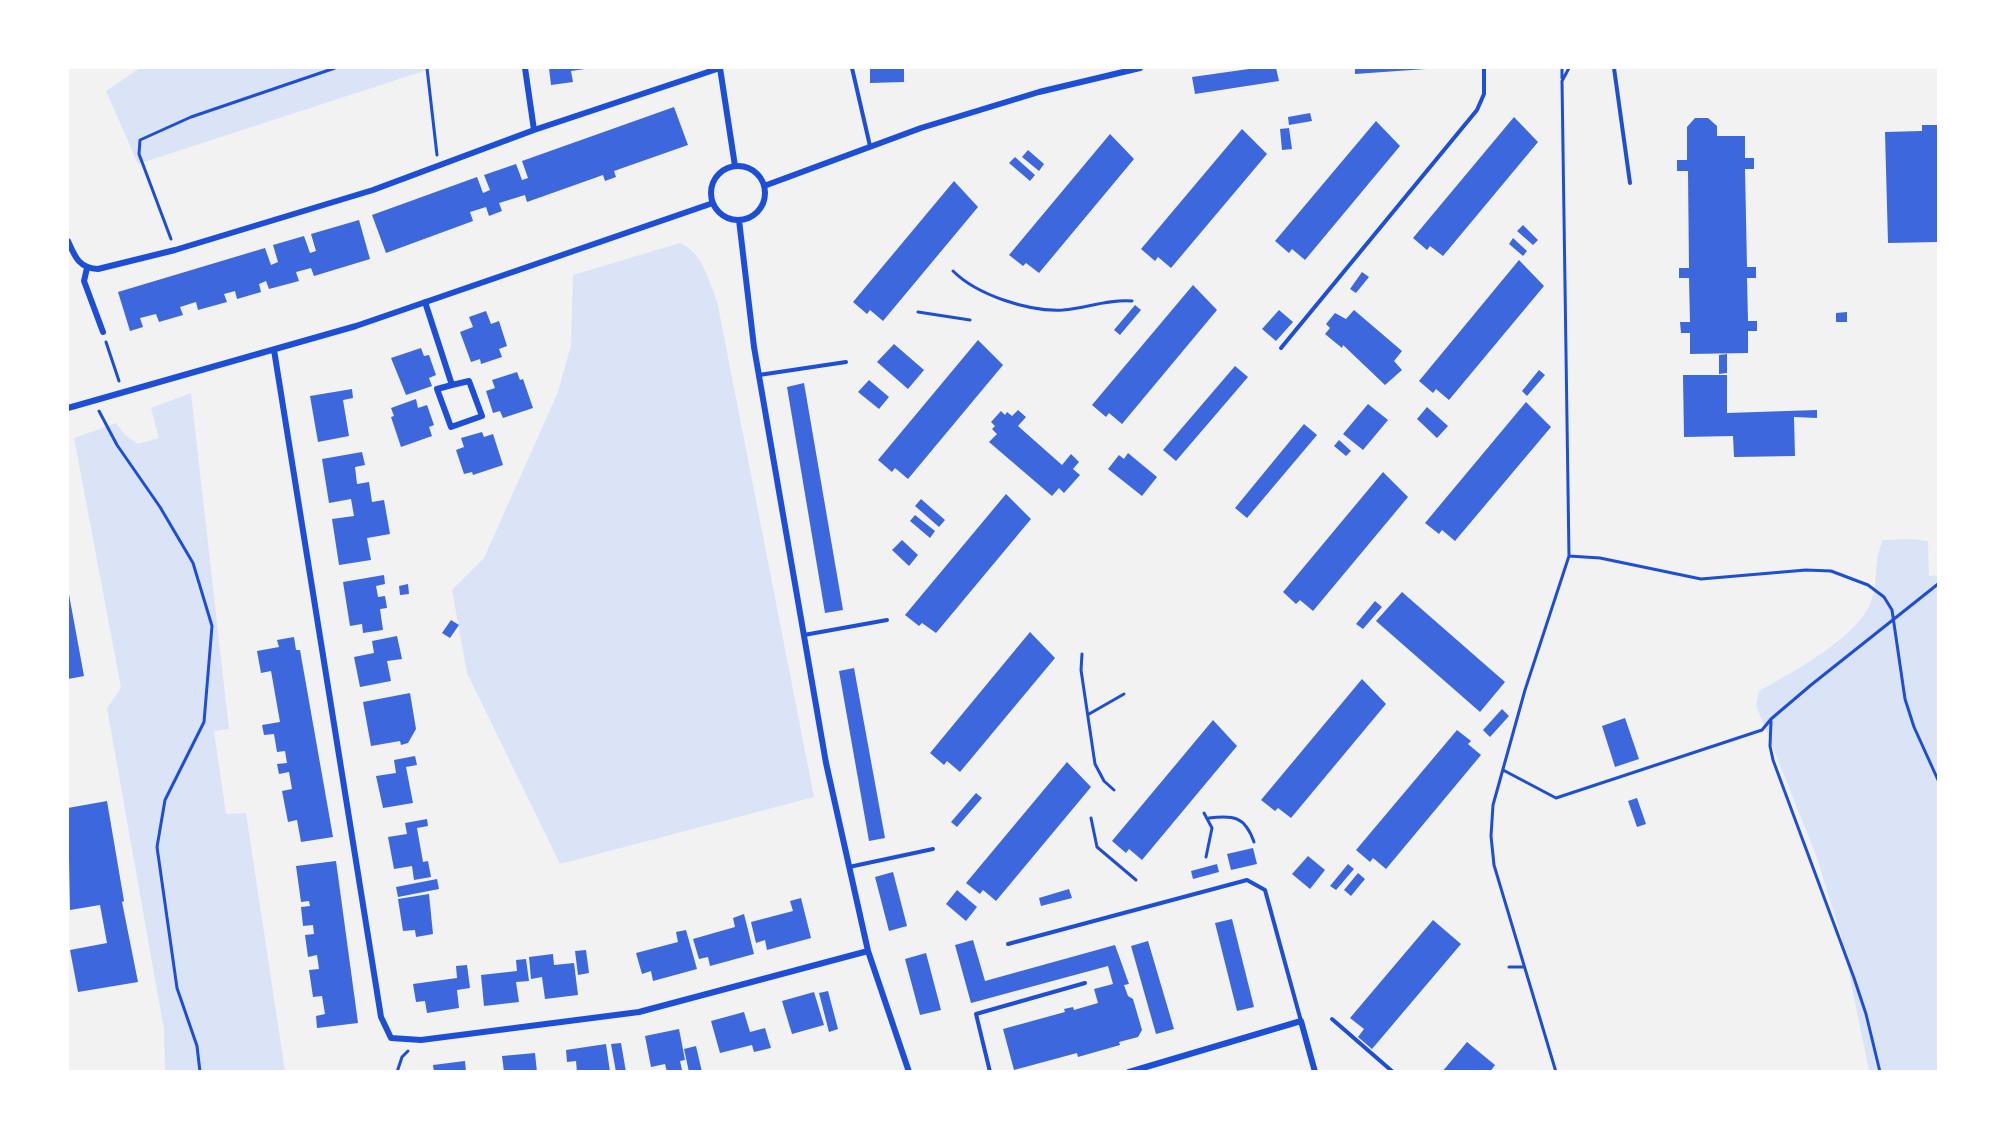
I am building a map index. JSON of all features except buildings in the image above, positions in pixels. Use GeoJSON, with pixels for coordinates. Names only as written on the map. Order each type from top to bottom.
{"type":"FeatureCollection","features":[{"type":"Feature","properties":{"kind":"street"},"geometry":{"type":"LineString","coordinates":[[525,68],[534,130]]}},
{"type":"Feature","properties":{"kind":"street"},"geometry":{"type":"LineString","coordinates":[[68,241],[76,260],[87,268],[98,269],[175,250],[362,194],[534,130],[720,68],[735,166]]}},
{"type":"Feature","properties":{"kind":"street"},"geometry":{"type":"LineString","coordinates":[[764,186],[870,146],[1039,92],[1140,68]]}},
{"type":"Feature","properties":{"kind":"street"},"geometry":{"type":"LineString","coordinates":[[735,166],[750,169],[761,179],[764,186],[764,202],[760,209],[754,215],[739,220],[723,216],[713,203],[712,187],[715,179],[720,173],[735,166]]}},
{"type":"Feature","properties":{"kind":"street"},"geometry":{"type":"LineString","coordinates":[[68,408],[93,399],[356,326],[713,203]]}},
{"type":"Feature","properties":{"kind":"street"},"geometry":{"type":"LineString","coordinates":[[739,220],[759,375],[804,635],[848,868],[868,951],[909,1071]]}},
{"type":"Feature","properties":{"kind":"street"},"geometry":{"type":"LineString","coordinates":[[87,268],[84,280],[103,332]]}},
{"type":"Feature","properties":{"kind":"street"},"geometry":{"type":"LineString","coordinates":[[424,302],[452,385]]}},
{"type":"Feature","properties":{"kind":"street"},"geometry":{"type":"LineString","coordinates":[[274,350],[381,1017],[391,1038],[420,1040],[639,1012],[868,951]]}},
{"type":"Feature","properties":{"kind":"street"},"geometry":{"type":"LineString","coordinates":[[469,381],[482,416],[451,427],[437,389],[452,385],[469,381]]}},
{"type":"Feature","properties":{"kind":"street"},"geometry":{"type":"LineString","coordinates":[[1129,1071],[1301,1021],[1316,1071]]}},
{"type":"Feature","properties":{"kind":"lane"},"geometry":{"type":"LineString","coordinates":[[852,68],[870,146]]}},
{"type":"Feature","properties":{"kind":"lane"},"geometry":{"type":"LineString","coordinates":[[1281,348],[1477,110],[1484,94],[1484,68]]}},
{"type":"Feature","properties":{"kind":"lane"},"geometry":{"type":"LineString","coordinates":[[1614,68],[1630,183]]}},
{"type":"Feature","properties":{"kind":"lane"},"geometry":{"type":"LineString","coordinates":[[759,375],[846,362]]}},
{"type":"Feature","properties":{"kind":"lane"},"geometry":{"type":"LineString","coordinates":[[804,635],[887,620]]}},
{"type":"Feature","properties":{"kind":"lane"},"geometry":{"type":"LineString","coordinates":[[848,868],[933,849]]}},
{"type":"Feature","properties":{"kind":"lane"},"geometry":{"type":"LineString","coordinates":[[1008,944],[1247,880],[1264,890],[1301,1021]]}},
{"type":"Feature","properties":{"kind":"lane"},"geometry":{"type":"LineString","coordinates":[[990,1071],[976,1014],[1085,983]]}},
{"type":"Feature","properties":{"kind":"lane"},"geometry":{"type":"LineString","coordinates":[[1332,1019],[1393,1071]]}},
{"type":"Feature","properties":{"kind":"path"},"geometry":{"type":"LineString","coordinates":[[175,250],[139,154],[140,140],[191,117],[335,68]]}},
{"type":"Feature","properties":{"kind":"path"},"geometry":{"type":"LineString","coordinates":[[427,68],[438,166]]}},
{"type":"Feature","properties":{"kind":"path"},"geometry":{"type":"LineString","coordinates":[[1556,1071],[1494,866],[1491,836],[1493,805],[1526,690],[1569,556],[1562,68]]}},
{"type":"Feature","properties":{"kind":"path"},"geometry":{"type":"LineString","coordinates":[[1562,81],[1569,68]]}},
{"type":"Feature","properties":{"kind":"path"},"geometry":{"type":"LineString","coordinates":[[953,271],[963,281],[1026,308],[1065,310],[1118,300],[1132,301]]}},
{"type":"Feature","properties":{"kind":"path"},"geometry":{"type":"LineString","coordinates":[[918,312],[970,320]]}},
{"type":"Feature","properties":{"kind":"path"},"geometry":{"type":"LineString","coordinates":[[103,332],[122,391]]}},
{"type":"Feature","properties":{"kind":"path"},"geometry":{"type":"LineString","coordinates":[[93,399],[117,445],[160,507],[193,563],[212,626],[204,722],[165,800],[157,847],[177,988],[196,1046],[200,1071]]}},
{"type":"Feature","properties":{"kind":"path"},"geometry":{"type":"LineString","coordinates":[[1569,556],[1600,558],[1701,579],[1806,570],[1831,572],[1868,585],[1884,597],[1893,610],[1905,699],[1914,727],[1938,780]]}},
{"type":"Feature","properties":{"kind":"path"},"geometry":{"type":"LineString","coordinates":[[1503,770],[1556,798],[1762,730],[1771,719],[1938,584]]}},
{"type":"Feature","properties":{"kind":"path"},"geometry":{"type":"LineString","coordinates":[[1082,654],[1081,670],[1095,764],[1104,781],[1114,790]]}},
{"type":"Feature","properties":{"kind":"path"},"geometry":{"type":"LineString","coordinates":[[1088,714],[1124,694]]}},
{"type":"Feature","properties":{"kind":"path"},"geometry":{"type":"LineString","coordinates":[[1771,719],[1770,746],[1773,760],[1854,978],[1866,1014],[1880,1071]]}},
{"type":"Feature","properties":{"kind":"path"},"geometry":{"type":"LineString","coordinates":[[1204,813],[1209,818],[1211,839],[1206,857]]}},
{"type":"Feature","properties":{"kind":"path"},"geometry":{"type":"LineString","coordinates":[[1209,818],[1232,816],[1240,818],[1250,830],[1254,842]]}},
{"type":"Feature","properties":{"kind":"path"},"geometry":{"type":"LineString","coordinates":[[1091,818],[1097,847],[1136,880]]}},
{"type":"Feature","properties":{"kind":"path"},"geometry":{"type":"LineString","coordinates":[[1509,967],[1523,967]]}},
{"type":"Feature","properties":{"kind":"path"},"geometry":{"type":"LineString","coordinates":[[397,1071],[402,1057],[420,1040]]}},
{"type":"Feature","properties":{"kind":"shaded area"},"geometry":{"type":"Polygon","coordinates":[[[140,68],[433,68],[138,164],[106,91],[140,68]]]}},
{"type":"Feature","properties":{"kind":"shaded area"},"geometry":{"type":"Polygon","coordinates":[[[680,243],[688,247],[699,260],[717,301],[814,797],[560,864],[467,673],[452,590],[484,558],[558,392],[571,345],[573,275],[680,243]]]}},
{"type":"Feature","properties":{"kind":"shaded area"},"geometry":{"type":"Polygon","coordinates":[[[191,393],[229,729],[214,731],[226,814],[246,813],[285,1071],[165,1071],[164,1030],[107,708],[121,688],[74,438],[116,423],[125,435],[138,444],[159,438],[151,408],[191,393]]]}},
{"type":"Feature","properties":{"kind":"shaded area"},"geometry":{"type":"Polygon","coordinates":[[[1883,540],[1928,541],[1929,576],[1938,575],[1938,1071],[1869,1071],[1842,939],[1817,858],[1756,705],[1759,691],[1840,640],[1865,613],[1874,592],[1878,555],[1883,540]]]}}]}
